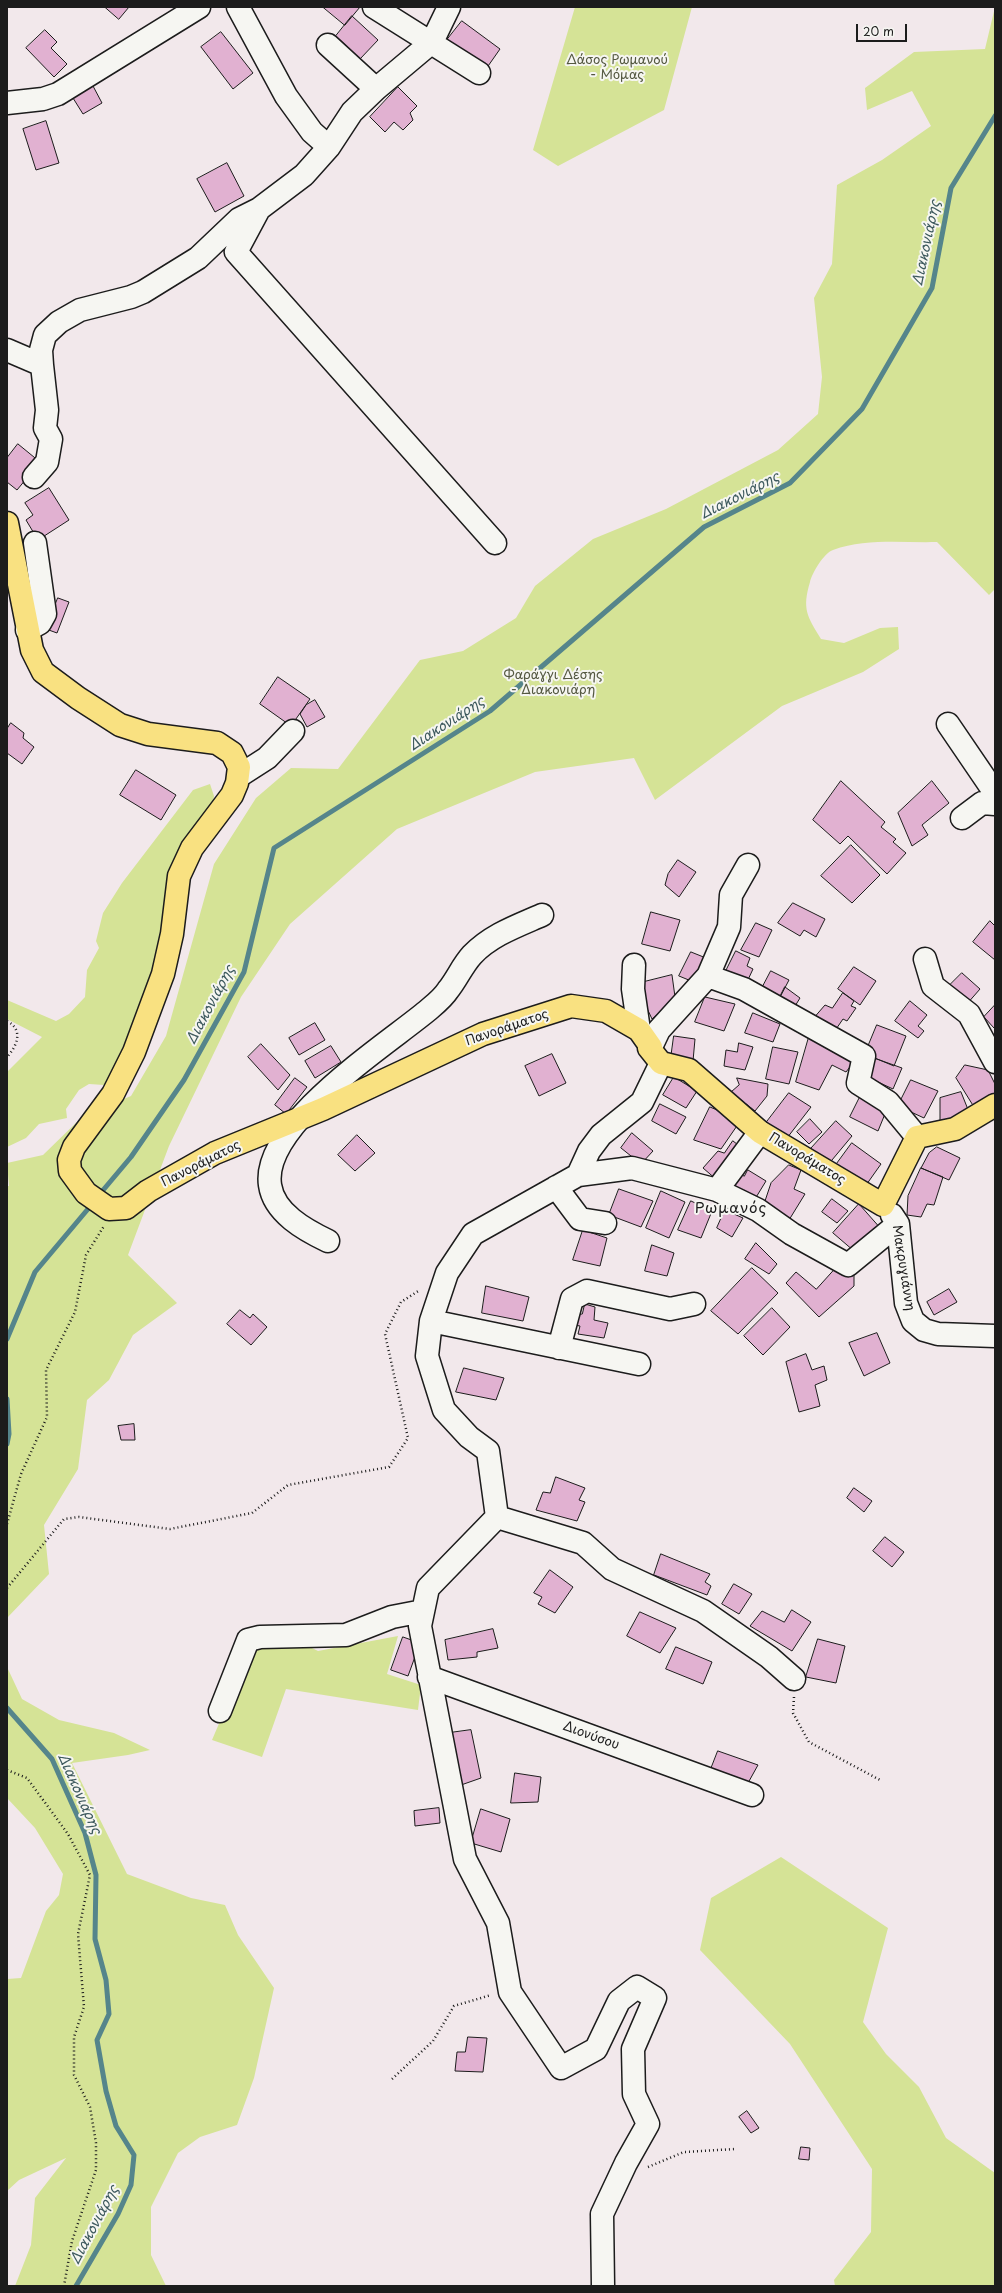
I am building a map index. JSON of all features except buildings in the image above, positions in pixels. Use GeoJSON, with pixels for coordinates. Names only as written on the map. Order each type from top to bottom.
{"type":"FeatureCollection","features":[{"type":"Feature","properties":{"kind":"main road"},"geometry":{"type":"LineString","coordinates":[[7,523],[27,630],[32,650],[42,672],[107,718],[135,731],[163,737],[208,741],[221,745],[236,758],[239,767],[239,776],[229,801],[192,848],[181,872],[163,974],[134,1052],[113,1094],[71,1153],[69,1160],[70,1171],[101,1202]]}},
{"type":"Feature","properties":{"kind":"main road","name":"Πανοράματος"},"geometry":{"type":"LineString","coordinates":[[101,1202],[126,1208],[148,1191],[215,1153],[300,1118],[483,1034],[571,1006],[606,1011],[650,1046],[689,1070],[760,1132],[883,1205]]}},
{"type":"Feature","properties":{"kind":"main road"},"geometry":{"type":"LineString","coordinates":[[883,1205],[917,1137],[955,1129],[995,1105]]}},
{"type":"Feature","properties":{"kind":"street"},"geometry":{"type":"LineString","coordinates":[[7,103],[43,99],[58,94],[199,7]]}},
{"type":"Feature","properties":{"kind":"street"},"geometry":{"type":"LineString","coordinates":[[238,7],[286,96],[312,132],[329,147]]}},
{"type":"Feature","properties":{"kind":"street"},"geometry":{"type":"LineString","coordinates":[[374,7],[432,42],[479,73]]}},
{"type":"Feature","properties":{"kind":"street"},"geometry":{"type":"LineString","coordinates":[[34,476],[47,462],[51,439],[45,428],[47,410],[41,350],[45,335],[53,326],[68,315],[93,306],[131,297],[153,287],[167,275],[198,258],[239,219],[259,209],[304,175],[329,147],[352,112],[376,89],[432,42],[449,7]]}},
{"type":"Feature","properties":{"kind":"street"},"geometry":{"type":"LineString","coordinates":[[328,45],[376,89]]}},
{"type":"Feature","properties":{"kind":"street"},"geometry":{"type":"LineString","coordinates":[[259,209],[236,252],[495,543]]}},
{"type":"Feature","properties":{"kind":"street"},"geometry":{"type":"LineString","coordinates":[[7,350],[42,365]]}},
{"type":"Feature","properties":{"kind":"street"},"geometry":{"type":"LineString","coordinates":[[27,630],[40,623],[45,614],[35,543]]}},
{"type":"Feature","properties":{"kind":"street"},"geometry":{"type":"LineString","coordinates":[[948,724],[995,793]]}},
{"type":"Feature","properties":{"kind":"street"},"geometry":{"type":"LineString","coordinates":[[239,776],[267,758],[293,731]]}},
{"type":"Feature","properties":{"kind":"street"},"geometry":{"type":"LineString","coordinates":[[962,818],[982,803],[995,804]]}},
{"type":"Feature","properties":{"kind":"street"},"geometry":{"type":"LineString","coordinates":[[578,1175],[589,1151],[601,1135],[642,1102],[650,1046],[659,1030],[708,976],[729,927],[731,895],[748,865]]}},
{"type":"Feature","properties":{"kind":"street"},"geometry":{"type":"LineString","coordinates":[[328,1242],[305,1230],[279,1206],[270,1184],[273,1159],[281,1143],[300,1118],[349,1070],[428,1010],[448,991],[457,974],[473,954],[504,931],[542,915]]}},
{"type":"Feature","properties":{"kind":"street"},"geometry":{"type":"LineString","coordinates":[[925,959],[933,986],[969,1014],[995,1062]]}},
{"type":"Feature","properties":{"kind":"street"},"geometry":{"type":"LineString","coordinates":[[634,964],[634,989],[650,1046]]}},
{"type":"Feature","properties":{"kind":"street"},"geometry":{"type":"LineString","coordinates":[[708,976],[744,989],[864,1056],[858,1083],[888,1102],[917,1137]]}},
{"type":"Feature","properties":{"kind":"street"},"geometry":{"type":"LineString","coordinates":[[718,1190],[760,1132]]}},
{"type":"Feature","properties":{"kind":"street"},"geometry":{"type":"LineString","coordinates":[[497,1517],[488,1451],[470,1437],[444,1410],[426,1356],[432,1321],[448,1273],[473,1234],[578,1175],[632,1168],[718,1190],[758,1210],[792,1234],[848,1265],[898,1224]]}},
{"type":"Feature","properties":{"kind":"street"},"geometry":{"type":"LineString","coordinates":[[556,1187],[580,1219],[605,1223]]}},
{"type":"Feature","properties":{"kind":"street","name":"Μακρυγιάννη"},"geometry":{"type":"LineString","coordinates":[[883,1205],[898,1224],[906,1303],[913,1321],[924,1330],[938,1334],[995,1336]]}},
{"type":"Feature","properties":{"kind":"street"},"geometry":{"type":"LineString","coordinates":[[559,1348],[572,1299],[587,1291],[670,1309],[694,1304]]}},
{"type":"Feature","properties":{"kind":"street"},"geometry":{"type":"LineString","coordinates":[[432,1321],[639,1364]]}},
{"type":"Feature","properties":{"kind":"street"},"geometry":{"type":"LineString","coordinates":[[497,1517],[428,1588],[420,1626],[465,1859],[498,1923],[509,1989],[561,2068],[596,2049],[619,2001],[637,1987],[655,1998],[633,2048],[634,2094],[648,2124],[626,2163],[602,2214],[603,2286]]}},
{"type":"Feature","properties":{"kind":"street"},"geometry":{"type":"LineString","coordinates":[[497,1517],[583,1543],[612,1569],[703,1611],[769,1657],[794,1679]]}},
{"type":"Feature","properties":{"kind":"street"},"geometry":{"type":"LineString","coordinates":[[220,1711],[248,1640],[260,1638],[346,1635],[392,1617],[423,1611]]}},
{"type":"Feature","properties":{"kind":"street","name":"Διονύσου"},"geometry":{"type":"LineString","coordinates":[[429,1677],[752,1795]]}},
{"type":"Feature","properties":{"kind":"path"},"geometry":{"type":"LineString","coordinates":[[7,1021],[14,1025],[18,1035],[16,1046],[7,1057]]}},
{"type":"Feature","properties":{"kind":"path"},"geometry":{"type":"LineString","coordinates":[[7,1524],[21,1474],[47,1417],[46,1370],[75,1312],[86,1255],[101,1202]]}},
{"type":"Feature","properties":{"kind":"path"},"geometry":{"type":"LineString","coordinates":[[7,1588],[64,1519],[78,1517],[170,1529],[252,1514],[288,1485],[389,1466],[408,1438],[385,1334],[401,1302],[421,1290]]}},
{"type":"Feature","properties":{"kind":"path"},"geometry":{"type":"LineString","coordinates":[[794,1679],[793,1713],[809,1742],[880,1780]]}},
{"type":"Feature","properties":{"kind":"path"},"geometry":{"type":"LineString","coordinates":[[7,1770],[27,1778],[68,1834],[90,1875],[78,1934],[84,2007],[74,2037],[74,2074],[90,2107],[96,2143],[96,2170],[72,2241],[64,2286]]}},
{"type":"Feature","properties":{"kind":"path"},"geometry":{"type":"LineString","coordinates":[[392,2079],[433,2041],[454,2006],[509,1989]]}},
{"type":"Feature","properties":{"kind":"path"},"geometry":{"type":"LineString","coordinates":[[643,2170],[648,2166],[684,2152],[736,2149]]}},
{"type":"Feature","properties":{"kind":"green space","name":"Δάσος Ρωμανού - Μόμας"},"geometry":{"type":"Polygon","coordinates":[[[575,7],[692,7],[664,110],[558,166],[533,150],[575,7]]]}},
{"type":"Feature","properties":{"kind":"green space","name":"Φαράγγι Δέσης - Διακονιάρη"},"geometry":{"type":"Polygon","coordinates":[[[995,7],[995,589],[989,595],[937,542],[871,542],[846,546],[833,550],[822,559],[811,578],[806,599],[809,618],[821,639],[844,643],[880,628],[898,627],[899,649],[863,672],[782,706],[655,800],[634,758],[535,772],[397,829],[290,924],[241,997],[169,1146],[128,1255],[177,1303],[133,1335],[109,1380],[87,1400],[78,1469],[44,1525],[49,1574],[7,1618],[7,1186],[9,1186],[7,1163],[43,1155],[84,1115],[131,1096],[166,1036],[214,864],[256,798],[291,768],[338,769],[420,660],[463,651],[516,618],[535,586],[593,539],[666,509],[778,450],[818,414],[822,377],[814,298],[832,264],[837,185],[882,160],[931,126],[912,91],[867,110],[865,88],[914,52],[985,49],[995,7]]]}},
{"type":"Feature","properties":{"kind":"green space"},"geometry":{"type":"Polygon","coordinates":[[[210,784],[214,796],[212,808],[157,979],[115,1077],[104,1085],[89,1084],[79,1090],[66,1109],[67,1118],[39,1124],[26,1138],[7,1147],[7,1072],[42,1037],[7,1019],[7,1000],[56,1021],[69,1014],[85,997],[87,970],[99,948],[96,941],[103,913],[122,883],[193,790],[210,784]]]}},
{"type":"Feature","properties":{"kind":"green space"},"geometry":{"type":"Polygon","coordinates":[[[398,1636],[387,1674],[421,1685],[418,1710],[286,1689],[262,1757],[212,1740],[252,1646],[296,1640],[318,1651],[398,1636]]]}},
{"type":"Feature","properties":{"kind":"green space"},"geometry":{"type":"Polygon","coordinates":[[[7,1667],[22,1699],[59,1720],[114,1733],[150,1750],[128,1755],[72,1763],[127,1874],[191,1898],[225,1905],[238,1935],[274,1988],[254,2078],[237,2125],[200,2137],[178,2153],[151,2207],[151,2255],[166,2286],[15,2286],[31,2245],[35,2198],[66,2158],[19,2180],[7,2191],[7,1979],[21,1978],[46,1911],[59,1895],[63,1874],[35,1828],[7,1798],[7,1667]]]}},
{"type":"Feature","properties":{"kind":"green space"},"geometry":{"type":"Polygon","coordinates":[[[781,1857],[888,1928],[863,2022],[886,2054],[919,2087],[946,2138],[995,2173],[995,2286],[835,2286],[834,2280],[871,2232],[872,2169],[790,2044],[700,1950],[711,1898],[781,1857]]]}},
{"type":"Feature","properties":{"kind":"waterway","name":"Διακονιάρης"},"geometry":{"type":"LineString","coordinates":[[99,1195],[131,1157],[184,1080],[244,972],[274,848],[490,711],[704,527],[790,483],[862,409],[932,288],[951,188],[995,116]]}},
{"type":"Feature","properties":{"kind":"waterway","name":"Διακονιάρης"},"geometry":{"type":"LineString","coordinates":[[7,1339],[35,1272],[93,1203]]}},
{"type":"Feature","properties":{"kind":"waterway","name":"Διακονιάρης"},"geometry":{"type":"LineString","coordinates":[[7,1399],[9,1434],[7,1444]]}},
{"type":"Feature","properties":{"kind":"waterway","name":"Διακονιάρης"},"geometry":{"type":"LineString","coordinates":[[7,1708],[52,1759],[85,1833],[96,1875],[95,1939],[106,1980],[109,2014],[97,2040],[106,2091],[116,2126],[134,2155],[131,2185],[118,2214],[76,2286]]}},
{"type":"Feature","properties":{"kind":"district","name":"Ρωμανός"},"geometry":{"type":"Point","coordinates":[731,1209]}}]}
